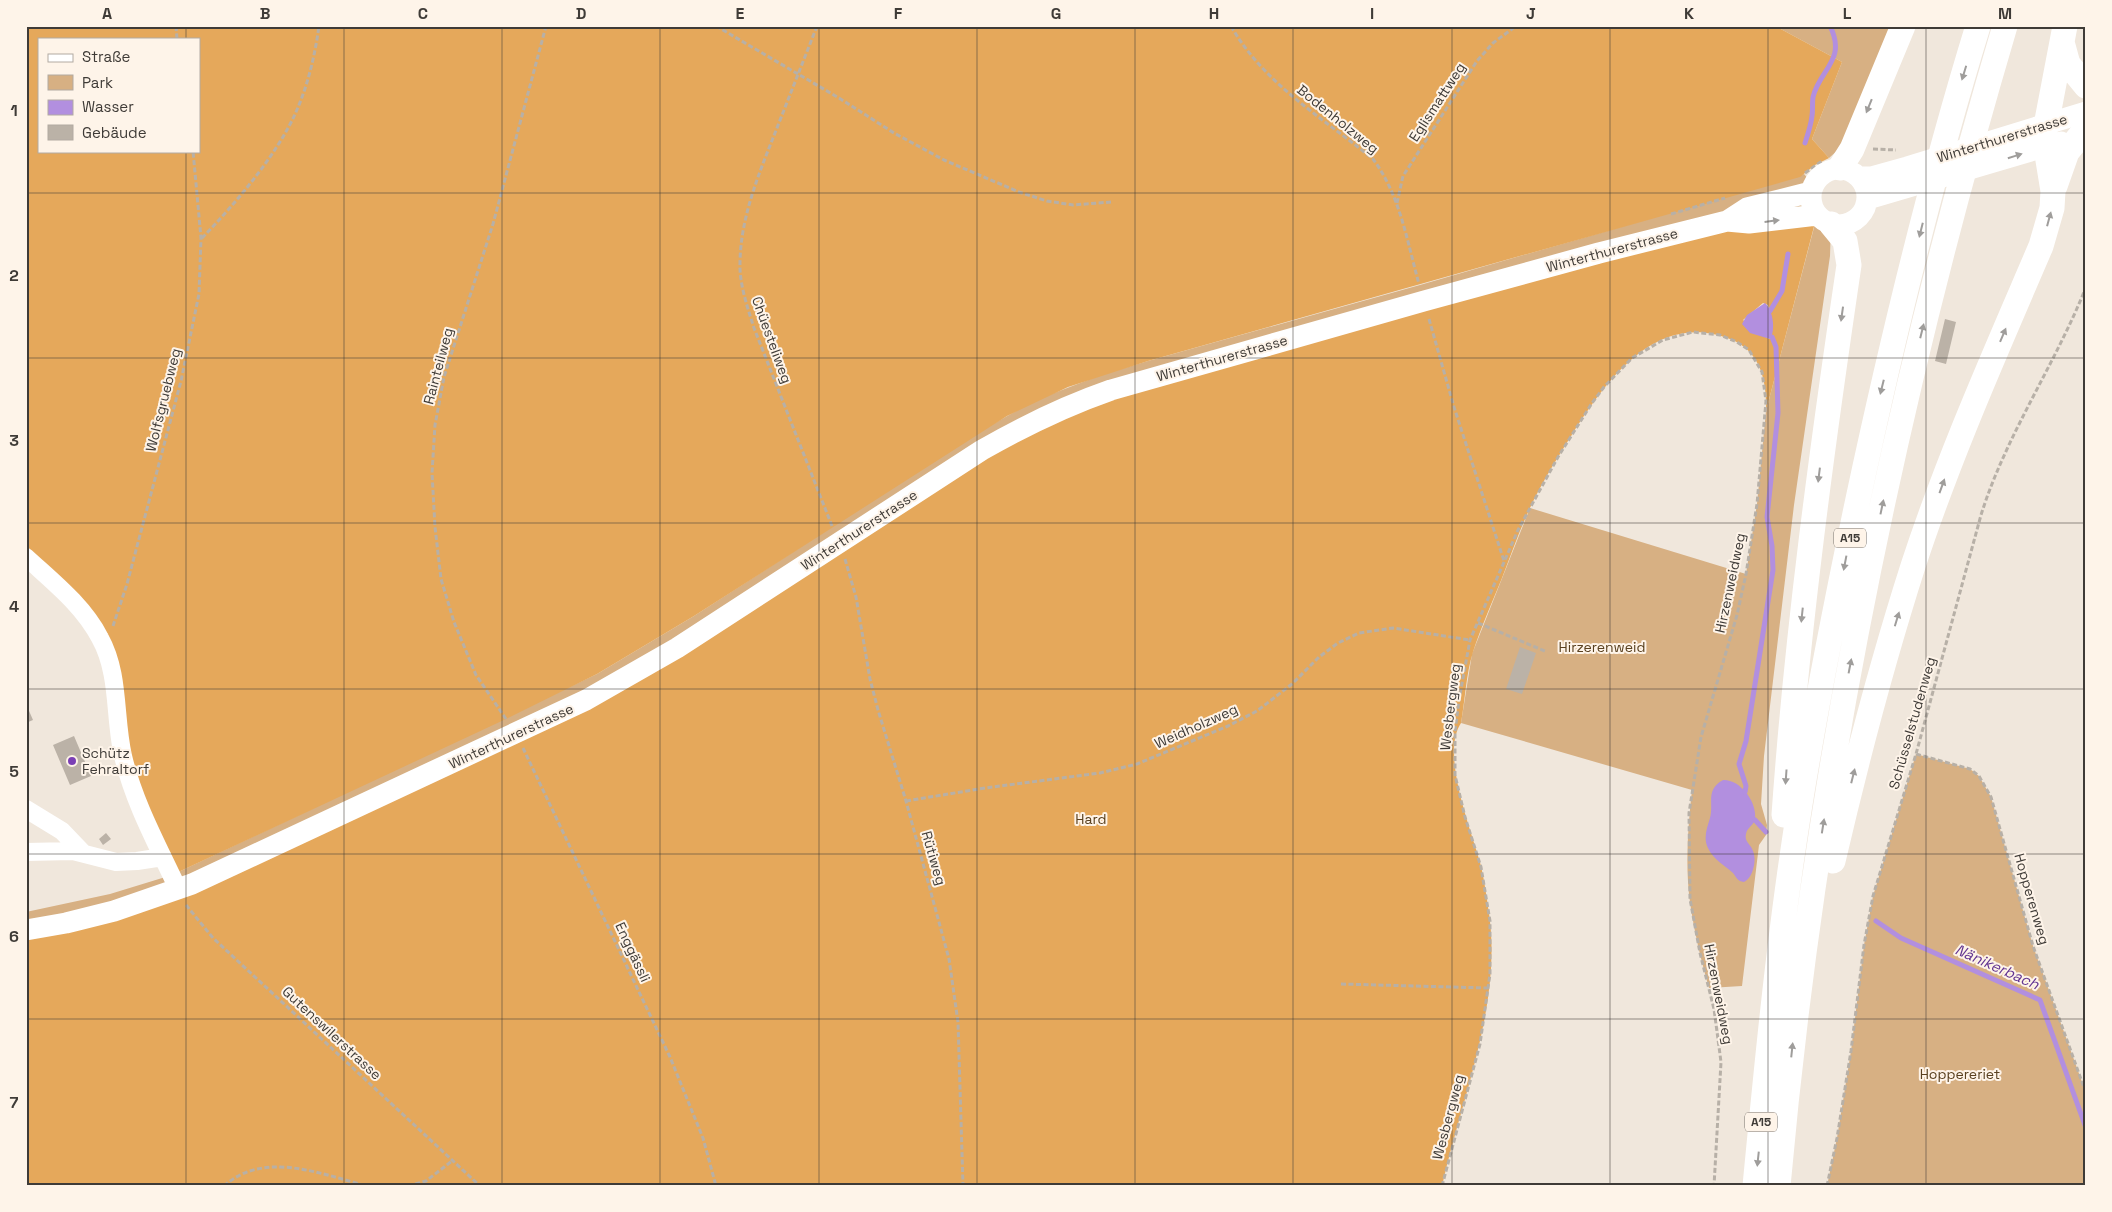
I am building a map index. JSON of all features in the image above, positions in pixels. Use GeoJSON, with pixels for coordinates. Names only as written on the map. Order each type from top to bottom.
{"type":"FeatureCollection","features":[{"type":"Feature","properties":{"kind":"highway"},"geometry":{"type":"LineString","coordinates":[[1850,173],[1852,149],[1903,26]]}},
{"type":"Feature","properties":{"kind":"highway","name":"A15"},"geometry":{"type":"LineString","coordinates":[[1755,1186],[1793,846],[1814,718],[1879,402],[1926,206],[1978,26]]}},
{"type":"Feature","properties":{"kind":"highway","name":"A15"},"geometry":{"type":"LineString","coordinates":[[1778,1186],[1796,1013],[1838,735],[1870,564],[1922,334],[1953,212],[2005,26]]}},
{"type":"Feature","properties":{"kind":"highway"},"geometry":{"type":"LineString","coordinates":[[2054,191],[2046,135],[2063,34]]}},
{"type":"Feature","properties":{"kind":"highway"},"geometry":{"type":"LineString","coordinates":[[2063,34],[2068,64],[2086,86]]}},
{"type":"Feature","properties":{"kind":"highway"},"geometry":{"type":"LineString","coordinates":[[1796,1013],[1875,692],[1911,574],[1965,424],[2041,246],[2052,208],[2054,191],[2067,152],[2083,135]]}},
{"type":"Feature","properties":{"kind":"highway"},"geometry":{"type":"LineString","coordinates":[[1768,1058],[1790,730],[1810,550],[1849,266],[1845,241],[1824,220]]}},
{"type":"Feature","properties":{"kind":"main road","name":"Winterthurerstrasse"},"geometry":{"type":"LineString","coordinates":[[1727,221],[1749,223],[1824,220],[1848,224],[1861,215],[1868,199],[1985,165],[2046,135],[2086,112]]}},
{"type":"Feature","properties":{"kind":"main road","name":"Winterthurerstrasse"},"geometry":{"type":"LineString","coordinates":[[26,930],[99,915],[178,889],[512,723],[586,700],[644,668],[832,534],[1045,416],[1111,390],[1424,301],[1599,253],[1727,221],[1747,208],[1811,192],[1813,184],[1824,172],[1850,173],[1870,177],[1996,140],[2046,135],[2083,135]]}},
{"type":"Feature","properties":{"kind":"main road"},"geometry":{"type":"LineString","coordinates":[[1850,173],[1867,191],[1868,199]]}},
{"type":"Feature","properties":{"kind":"main road"},"geometry":{"type":"LineString","coordinates":[[1811,192],[1813,208],[1824,220]]}},
{"type":"Feature","properties":{"kind":"street"},"geometry":{"type":"LineString","coordinates":[[26,557],[76,605],[94,626],[105,648],[113,676],[120,741],[126,769],[141,810],[178,889]]}},
{"type":"Feature","properties":{"kind":"street"},"geometry":{"type":"LineString","coordinates":[[26,809],[62,831],[83,853]]}},
{"type":"Feature","properties":{"kind":"street"},"geometry":{"type":"LineString","coordinates":[[26,852],[73,851],[116,862],[163,857]]}},
{"type":"Feature","properties":{"kind":"path"},"geometry":{"type":"LineString","coordinates":[[202,238],[246,188],[273,150],[296,112],[314,57],[319,26]]}},
{"type":"Feature","properties":{"kind":"path","name":"Rainteilweg"},"geometry":{"type":"LineString","coordinates":[[512,723],[476,675],[454,622],[441,579],[435,527],[432,472],[435,425],[444,377],[493,224],[546,26]]}},
{"type":"Feature","properties":{"kind":"path"},"geometry":{"type":"LineString","coordinates":[[716,26],[912,144],[1004,186],[1034,198],[1059,204],[1079,205],[1111,202]]}},
{"type":"Feature","properties":{"kind":"path","name":"Chüesteliweg"},"geometry":{"type":"LineString","coordinates":[[817,26],[747,212],[741,241],[740,270],[745,300],[754,328],[832,534]]}},
{"type":"Feature","properties":{"kind":"path","name":"Bodenholzweg"},"geometry":{"type":"LineString","coordinates":[[1231,26],[1250,54],[1275,82],[1372,159],[1390,186],[1397,203],[1424,301]]}},
{"type":"Feature","properties":{"kind":"path","name":"Eglismattweg"},"geometry":{"type":"LineString","coordinates":[[1397,203],[1403,176],[1477,60],[1493,43],[1516,26]]}},
{"type":"Feature","properties":{"kind":"path","name":"Wolfsgruebweg"},"geometry":{"type":"LineString","coordinates":[[105,648],[127,584],[181,381],[198,294],[202,238],[193,152]]}},
{"type":"Feature","properties":{"kind":"path","name":"Schüsselstudenweg"},"geometry":{"type":"LineString","coordinates":[[1827,1186],[1842,1109],[1864,945],[1873,896],[1916,754],[1989,488],[2058,349],[2086,287]]}},
{"type":"Feature","properties":{"kind":"path"},"geometry":{"type":"LineString","coordinates":[[1424,301],[1454,407],[1504,562]]}},
{"type":"Feature","properties":{"kind":"path","name":"Hirzenweidweg"},"geometry":{"type":"LineString","coordinates":[[1504,562],[1518,530],[1558,457],[1604,387],[1632,358],[1663,340],[1692,332],[1720,335],[1737,342],[1749,350],[1762,372],[1766,401],[1757,504],[1737,615],[1699,747],[1690,800],[1688,828],[1690,899],[1700,953],[1714,1009],[1721,1062],[1714,1186]]}},
{"type":"Feature","properties":{"kind":"path"},"geometry":{"type":"LineString","coordinates":[[832,534],[840,521]]}},
{"type":"Feature","properties":{"kind":"path","name":"Rütiweg"},"geometry":{"type":"LineString","coordinates":[[832,534],[856,597],[870,679],[941,926],[955,991],[958,1022],[964,1186]]}},
{"type":"Feature","properties":{"kind":"path","name":"Wesbergweg"},"geometry":{"type":"LineString","coordinates":[[1442,1186],[1480,1044],[1490,974],[1490,921],[1481,867],[1465,817],[1455,775],[1455,732],[1470,640],[1504,562]]}},
{"type":"Feature","properties":{"kind":"path"},"geometry":{"type":"LineString","coordinates":[[1478,623],[1547,652]]}},
{"type":"Feature","properties":{"kind":"path","name":"Weidholzweg"},"geometry":{"type":"LineString","coordinates":[[906,801],[985,788],[1100,773],[1138,764],[1228,726],[1257,711],[1292,684],[1319,657],[1338,643],[1359,633],[1393,628],[1470,640]]}},
{"type":"Feature","properties":{"kind":"path"},"geometry":{"type":"LineString","coordinates":[[497,723],[512,723]]}},
{"type":"Feature","properties":{"kind":"path","name":"Enggässli"},"geometry":{"type":"LineString","coordinates":[[512,723],[670,1057],[703,1138],[716,1186]]}},
{"type":"Feature","properties":{"kind":"path","name":"Hopperenweg"},"geometry":{"type":"LineString","coordinates":[[1916,754],[1970,770],[1979,776],[1991,797],[2033,946],[2086,1093]]}},
{"type":"Feature","properties":{"kind":"path","name":"Gutenswilerstrasse"},"geometry":{"type":"LineString","coordinates":[[178,889],[192,914],[213,938],[480,1186]]}},
{"type":"Feature","properties":{"kind":"path"},"geometry":{"type":"LineString","coordinates":[[1341,984],[1488,988]]}},
{"type":"Feature","properties":{"kind":"path"},"geometry":{"type":"LineString","coordinates":[[408,1186],[426,1181],[452,1161]]}},
{"type":"Feature","properties":{"kind":"path"},"geometry":{"type":"LineString","coordinates":[[224,1186],[243,1172],[256,1168],[274,1167],[295,1168],[368,1186]]}},
{"type":"Feature","properties":{"kind":"green space"},"geometry":{"type":"Polygon","coordinates":[[[26,26],[1775,26],[1842,62],[1812,139],[1829,158],[1815,165],[1800,177],[1148,361],[1068,387],[1007,416],[694,616],[597,674],[506,719],[172,875],[144,817],[105,648],[26,557],[26,26]]]}},
{"type":"Feature","properties":{"kind":"green space"},"geometry":{"type":"Polygon","coordinates":[[[1775,26],[1894,26],[1839,149],[1829,158],[1812,139],[1842,62],[1775,26]]]}},
{"type":"Feature","properties":{"kind":"green space","name":"Hirzerenweid"},"geometry":{"type":"Polygon","coordinates":[[[1804,174],[1813,184],[1812,198],[1814,207],[1831,224],[1830,256],[1794,505],[1764,756],[1761,804],[1767,825],[1766,835],[1759,845],[1742,986],[1709,988],[1703,967],[1688,888],[1689,817],[1692,790],[1461,723],[1472,654],[1530,508],[1746,574],[1757,504],[1766,411],[1817,216],[677,648],[253,856],[26,930],[26,912],[110,894],[172,875],[597,674],[694,616],[977,433],[1036,400],[1101,375],[1148,361],[1804,174]]]}},
{"type":"Feature","properties":{"kind":"green space","name":"Hard"},"geometry":{"type":"Polygon","coordinates":[[[1817,215],[1766,411],[1763,379],[1755,359],[1749,351],[1730,339],[1704,332],[1679,334],[1657,342],[1637,355],[1618,372],[1602,391],[1573,433],[1545,479],[1522,525],[1483,624],[1471,660],[1461,723],[1455,737],[1454,754],[1460,793],[1485,886],[1491,942],[1490,977],[1486,1012],[1470,1083],[1442,1186],[26,1186],[26,930],[114,911],[517,734],[1045,416],[1599,253],[1817,215]],[[1763,303],[1743,320],[1769,339],[1772,335],[1772,320],[1768,305],[1763,303]]]}},
{"type":"Feature","properties":{"kind":"green space","name":"Hoppereriet"},"geometry":{"type":"Polygon","coordinates":[[[1916,754],[1970,769],[1979,776],[1991,797],[2033,946],[2086,1093],[2086,1186],[1827,1186],[1851,1051],[1864,945],[1873,896],[1916,754]]]}},
{"type":"Feature","properties":{"kind":"water"},"geometry":{"type":"Polygon","coordinates":[[[1765,303],[1770,310],[1773,320],[1773,331],[1770,339],[1750,333],[1742,324],[1747,315],[1765,303]]]}},
{"type":"Feature","properties":{"kind":"water"},"geometry":{"type":"Polygon","coordinates":[[[1723,780],[1735,783],[1741,787],[1750,799],[1755,812],[1755,820],[1746,837],[1753,851],[1754,864],[1750,877],[1744,882],[1738,880],[1733,873],[1716,859],[1710,852],[1706,840],[1712,792],[1717,784],[1723,780]]]}},
{"type":"Feature","properties":{"kind":"building"},"geometry":{"type":"Polygon","coordinates":[[[1945,319],[1956,322],[1946,364],[1935,361],[1945,319]]]}},
{"type":"Feature","properties":{"kind":"building"},"geometry":{"type":"Polygon","coordinates":[[[1520,647],[1536,653],[1522,694],[1506,689],[1520,647]]]}},
{"type":"Feature","properties":{"kind":"building"},"geometry":{"type":"Polygon","coordinates":[[[26,704],[33,720],[26,723],[26,704]]]}},
{"type":"Feature","properties":{"kind":"building","name":"Schütz Fehraltorf"},"geometry":{"type":"Polygon","coordinates":[[[74,736],[91,776],[70,785],[53,745],[74,736]]]}},
{"type":"Feature","properties":{"kind":"building"},"geometry":{"type":"Polygon","coordinates":[[[106,833],[111,839],[103,845],[99,839],[106,833]]]}},
{"type":"Feature","properties":{"kind":"waterway"},"geometry":{"type":"LineString","coordinates":[[1805,143],[1812,119],[1813,97],[1816,87],[1830,64],[1836,48],[1830,26]]}},
{"type":"Feature","properties":{"kind":"waterway"},"geometry":{"type":"LineString","coordinates":[[1770,311],[1782,291],[1788,254]]}},
{"type":"Feature","properties":{"kind":"waterway"},"geometry":{"type":"LineString","coordinates":[[1745,792],[1746,786],[1739,764],[1746,741],[1773,570],[1772,546],[1767,517],[1778,413],[1776,347],[1772,337]]}},
{"type":"Feature","properties":{"kind":"waterway"},"geometry":{"type":"LineString","coordinates":[[1755,820],[1766,832]]}},
{"type":"Feature","properties":{"kind":"waterway","name":"Nänikerbach"},"geometry":{"type":"LineString","coordinates":[[1876,921],[1901,938],[2040,1000],[2086,1128]]}},
{"type":"Feature","properties":{"kind":"place","name":"Schütz Fehraltorf"},"geometry":{"type":"Point","coordinates":[72,761]}}]}
